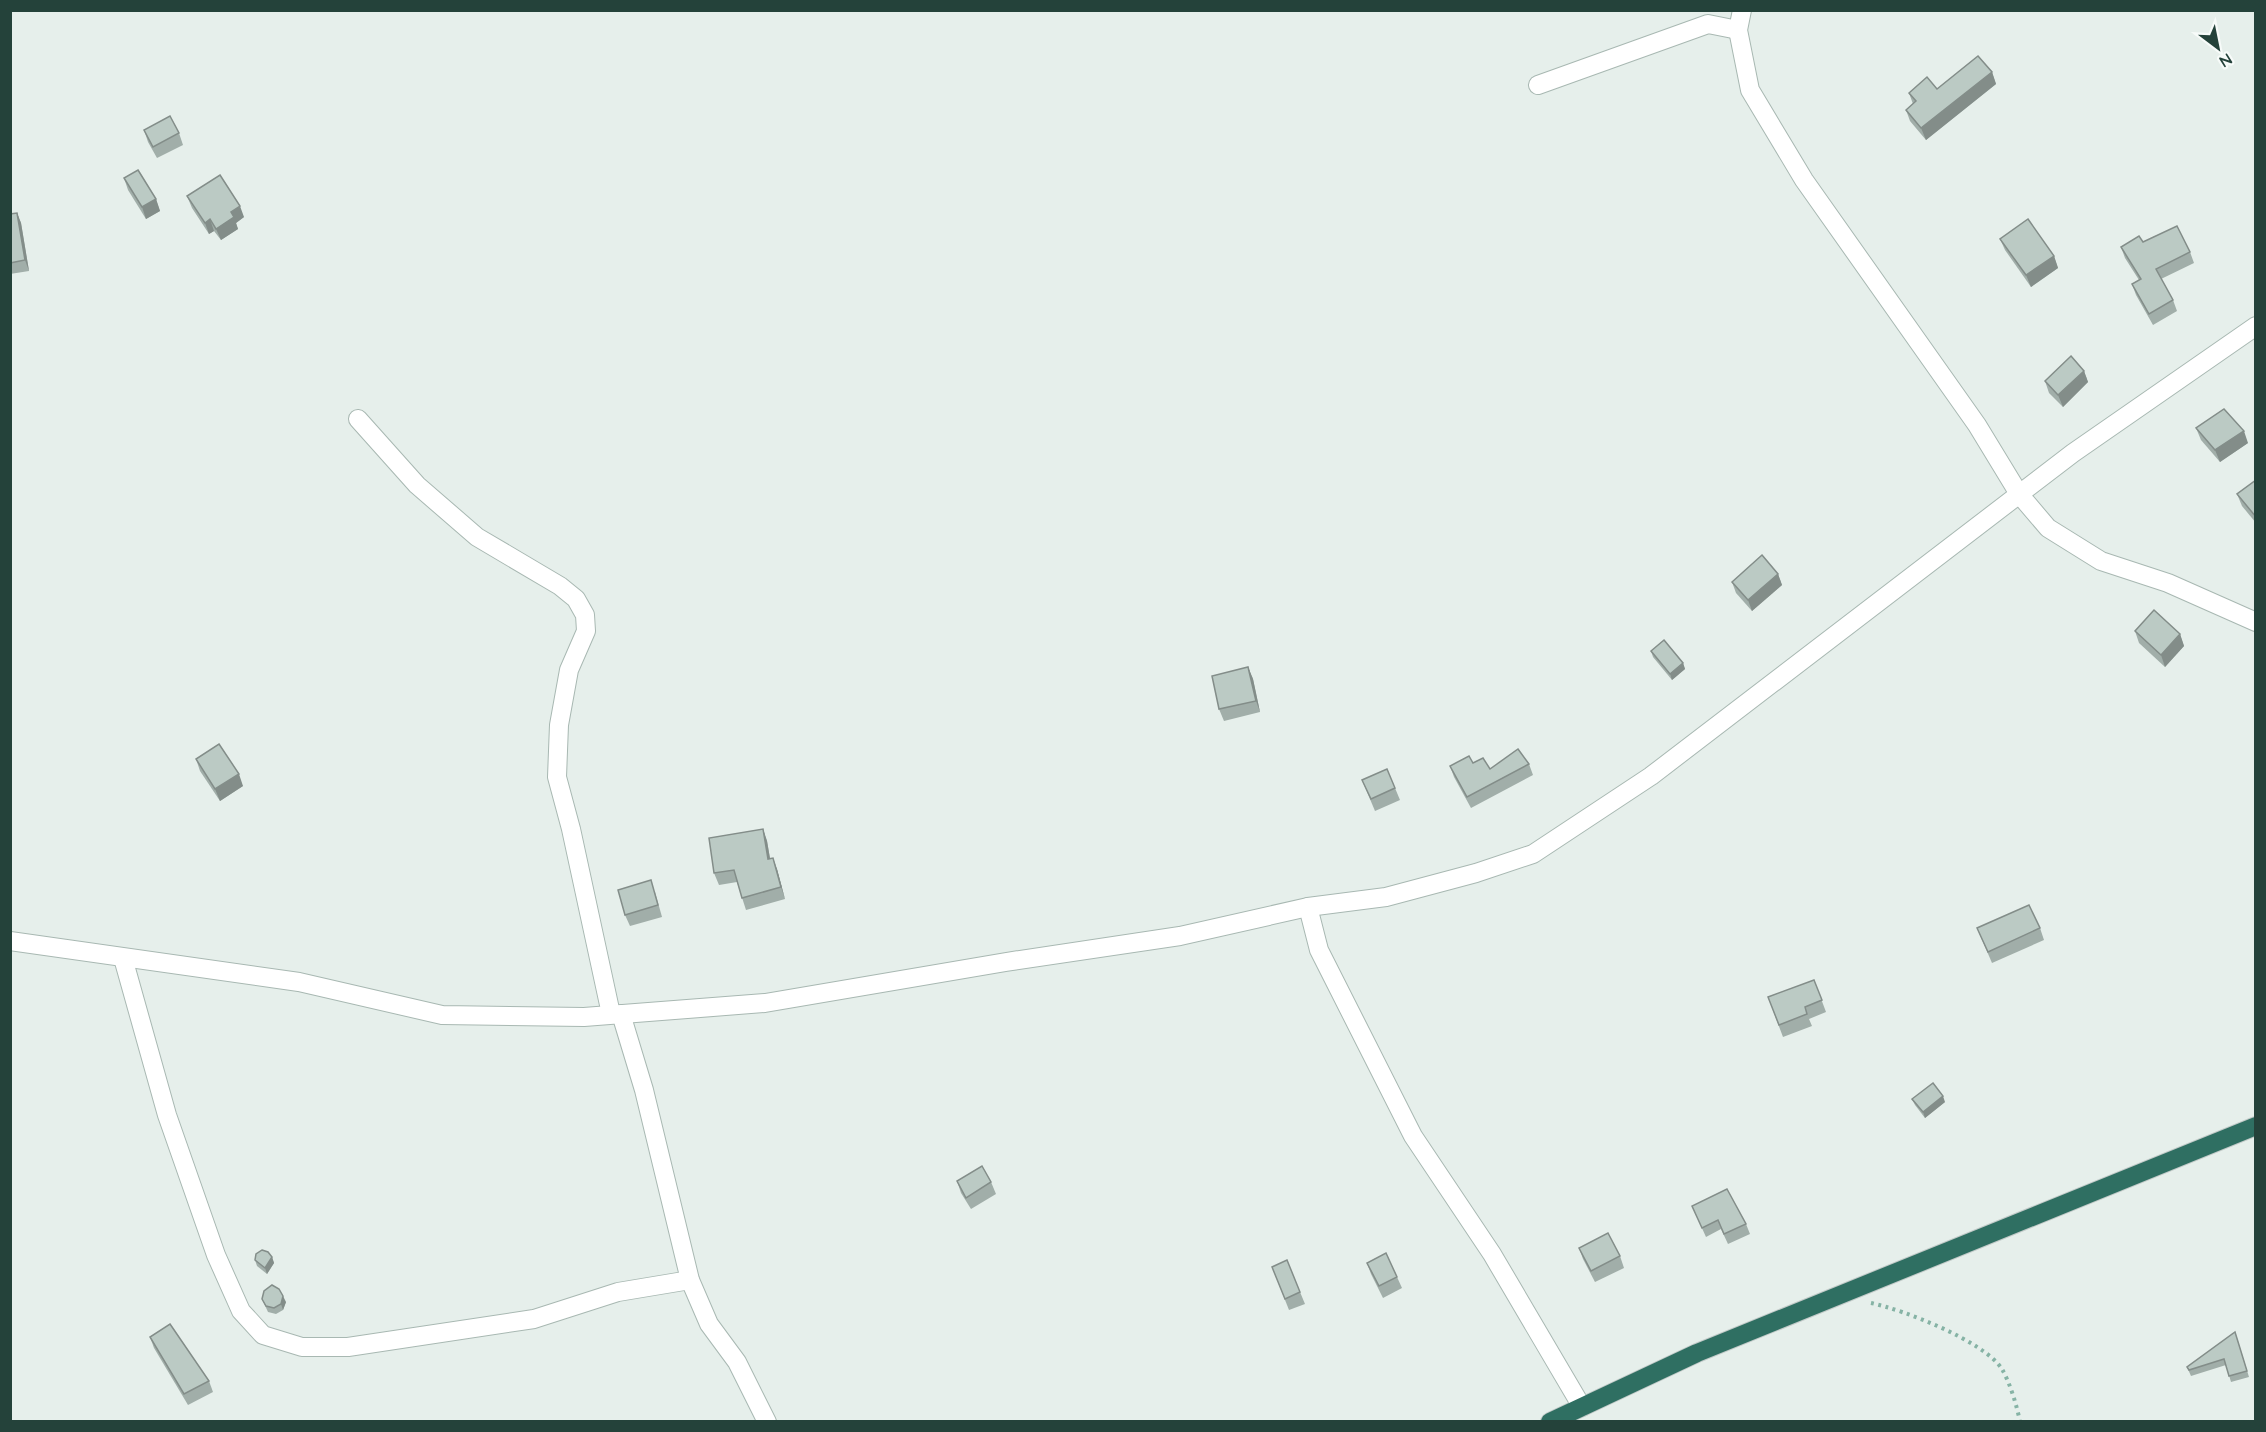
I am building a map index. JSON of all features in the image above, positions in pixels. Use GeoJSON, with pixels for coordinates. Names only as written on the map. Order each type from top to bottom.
{"type":"FeatureCollection","features":[{"type":"Feature","properties":{"kind":"highway"},"geometry":{"type":"LineString","coordinates":[[1550,1422],[1697,1353],[2256,1126]]}},
{"type":"Feature","properties":{"kind":"street"},"geometry":{"type":"LineString","coordinates":[[1742,10],[1738,30],[1750,90],[1804,180],[1977,425],[2019,495],[2048,528],[2101,561],[2168,583],[2256,622]]}},
{"type":"Feature","properties":{"kind":"street"},"geometry":{"type":"LineString","coordinates":[[1538,85],[1708,24],[1738,30]]}},
{"type":"Feature","properties":{"kind":"street"},"geometry":{"type":"LineString","coordinates":[[10,940],[298,982],[442,1015],[616,1014],[765,1003],[1006,962],[1180,936],[1308,907],[1386,897],[1476,873],[1533,854],[1651,776],[2073,453],[2256,326]]}},
{"type":"Feature","properties":{"kind":"street"},"geometry":{"type":"LineString","coordinates":[[357,419],[417,485],[477,537],[560,586],[576,599],[585,615],[586,632],[569,670],[559,725],[556,777],[616,1014],[644,1090],[690,1280],[709,1324],[737,1362],[767,1422]]}},
{"type":"Feature","properties":{"kind":"street"},"geometry":{"type":"LineString","coordinates":[[1308,907],[1319,950],[1413,1136],[1492,1254],[1582,1407]]}},
{"type":"Feature","properties":{"kind":"street"},"geometry":{"type":"LineString","coordinates":[[123,958],[167,1115],[216,1255],[241,1311],[263,1335],[302,1347],[348,1347],[534,1319],[618,1292],[690,1280]]}},
{"type":"Feature","properties":{"kind":"path"},"geometry":{"type":"LineString","coordinates":[[1870,1303],[1890,1307],[1959,1336],[1981,1349],[2001,1369],[2020,1422]]}},
{"type":"Feature","properties":{"kind":"building"},"geometry":{"type":"Polygon","coordinates":[[[1978,56],[1992,72],[1921,128],[1906,110],[1916,101],[1909,93],[1927,77],[1937,89],[1978,56]]]}},
{"type":"Feature","properties":{"kind":"building"},"geometry":{"type":"Polygon","coordinates":[[[170,116],[179,133],[153,147],[144,130],[170,116]]]}},
{"type":"Feature","properties":{"kind":"building"},"geometry":{"type":"Polygon","coordinates":[[[138,170],[156,199],[142,207],[124,178],[138,170]]]}},
{"type":"Feature","properties":{"kind":"building"},"geometry":{"type":"Polygon","coordinates":[[[220,175],[240,206],[231,212],[234,217],[216,229],[210,219],[205,223],[187,196],[220,175]]]}},
{"type":"Feature","properties":{"kind":"building"},"geometry":{"type":"Polygon","coordinates":[[[17,213],[25,260],[10,263],[10,214],[17,213]]]}},
{"type":"Feature","properties":{"kind":"building"},"geometry":{"type":"Polygon","coordinates":[[[2028,219],[2054,256],[2026,275],[2000,239],[2028,219]]]}},
{"type":"Feature","properties":{"kind":"building"},"geometry":{"type":"Polygon","coordinates":[[[2177,226],[2190,252],[2156,269],[2173,300],[2149,314],[2132,284],[2141,279],[2121,247],[2139,236],[2143,242],[2177,226]]]}},
{"type":"Feature","properties":{"kind":"building"},"geometry":{"type":"Polygon","coordinates":[[[2071,356],[2084,371],[2058,395],[2045,381],[2071,356]]]}},
{"type":"Feature","properties":{"kind":"building"},"geometry":{"type":"Polygon","coordinates":[[[2224,409],[2244,431],[2215,450],[2196,428],[2224,409]]]}},
{"type":"Feature","properties":{"kind":"building"},"geometry":{"type":"Polygon","coordinates":[[[2256,480],[2256,517],[2237,494],[2256,480]]]}},
{"type":"Feature","properties":{"kind":"building"},"geometry":{"type":"Polygon","coordinates":[[[1762,555],[1778,574],[1748,600],[1732,582],[1762,555]]]}},
{"type":"Feature","properties":{"kind":"building"},"geometry":{"type":"Polygon","coordinates":[[[2154,610],[2180,634],[2161,655],[2135,631],[2154,610]]]}},
{"type":"Feature","properties":{"kind":"building"},"geometry":{"type":"Polygon","coordinates":[[[1664,640],[1683,663],[1670,674],[1651,651],[1664,640]]]}},
{"type":"Feature","properties":{"kind":"building"},"geometry":{"type":"Polygon","coordinates":[[[1248,667],[1256,701],[1219,709],[1212,676],[1248,667]]]}},
{"type":"Feature","properties":{"kind":"building"},"geometry":{"type":"Polygon","coordinates":[[[219,744],[239,774],[215,789],[196,759],[219,744]]]}},
{"type":"Feature","properties":{"kind":"building"},"geometry":{"type":"Polygon","coordinates":[[[1518,749],[1529,764],[1467,797],[1450,766],[1469,756],[1473,763],[1483,758],[1490,769],[1518,749]]]}},
{"type":"Feature","properties":{"kind":"building"},"geometry":{"type":"Polygon","coordinates":[[[1387,769],[1395,788],[1371,799],[1362,780],[1387,769]]]}},
{"type":"Feature","properties":{"kind":"building"},"geometry":{"type":"Polygon","coordinates":[[[763,829],[768,859],[773,858],[781,887],[742,898],[734,870],[714,873],[709,838],[763,829]]]}},
{"type":"Feature","properties":{"kind":"building"},"geometry":{"type":"Polygon","coordinates":[[[651,880],[658,905],[625,915],[618,890],[651,880]]]}},
{"type":"Feature","properties":{"kind":"building"},"geometry":{"type":"Polygon","coordinates":[[[2029,905],[2040,928],[1988,952],[1977,928],[2029,905]]]}},
{"type":"Feature","properties":{"kind":"building"},"geometry":{"type":"Polygon","coordinates":[[[1814,980],[1822,1000],[1805,1007],[1807,1014],[1779,1025],[1768,997],[1814,980]]]}},
{"type":"Feature","properties":{"kind":"building"},"geometry":{"type":"Polygon","coordinates":[[[1933,1083],[1943,1096],[1923,1112],[1912,1099],[1933,1083]]]}},
{"type":"Feature","properties":{"kind":"building"},"geometry":{"type":"Polygon","coordinates":[[[982,1166],[991,1182],[966,1198],[957,1181],[982,1166]]]}},
{"type":"Feature","properties":{"kind":"building"},"geometry":{"type":"Polygon","coordinates":[[[1727,1189],[1746,1224],[1724,1234],[1718,1220],[1702,1228],[1692,1206],[1727,1189]]]}},
{"type":"Feature","properties":{"kind":"building"},"geometry":{"type":"Polygon","coordinates":[[[1608,1233],[1620,1256],[1591,1271],[1579,1248],[1608,1233]]]}},
{"type":"Feature","properties":{"kind":"building"},"geometry":{"type":"Polygon","coordinates":[[[262,1250],[268,1252],[272,1257],[265,1268],[255,1260],[256,1254],[262,1250]]]}},
{"type":"Feature","properties":{"kind":"building"},"geometry":{"type":"Polygon","coordinates":[[[1386,1253],[1397,1277],[1379,1286],[1367,1263],[1386,1253]]]}},
{"type":"Feature","properties":{"kind":"building"},"geometry":{"type":"Polygon","coordinates":[[[1287,1260],[1300,1292],[1285,1299],[1272,1267],[1287,1260]]]}},
{"type":"Feature","properties":{"kind":"building"},"geometry":{"type":"Polygon","coordinates":[[[272,1285],[279,1289],[283,1296],[281,1304],[274,1308],[266,1306],[262,1299],[264,1291],[272,1285]]]}},
{"type":"Feature","properties":{"kind":"building"},"geometry":{"type":"Polygon","coordinates":[[[170,1324],[209,1381],[184,1394],[150,1337],[170,1324]]]}},
{"type":"Feature","properties":{"kind":"building"},"geometry":{"type":"Polygon","coordinates":[[[2235,1332],[2247,1371],[2229,1376],[2224,1359],[2189,1370],[2187,1367],[2235,1332]]]}}]}
